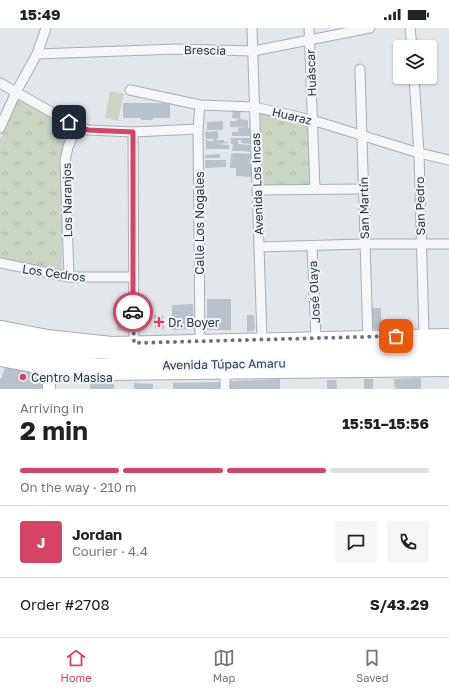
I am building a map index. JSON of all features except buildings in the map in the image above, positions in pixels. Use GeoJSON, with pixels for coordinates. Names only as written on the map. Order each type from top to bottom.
{"type":"FeatureCollection","features":[{"type":"Feature","properties":{"kind":"highway","name":"Avenida Túpac Amaru"},"geometry":{"type":"LineString","coordinates":[[0,338],[54,348],[102,352],[158,353],[368,342],[449,347]]}},
{"type":"Feature","properties":{"kind":"highway","name":"Avenida Túpac Amaru"},"geometry":{"type":"LineString","coordinates":[[0,351],[99,366],[449,360]]}},
{"type":"Feature","properties":{"kind":"highway"},"geometry":{"type":"LineString","coordinates":[[424,360],[432,365],[449,369]]}},
{"type":"Feature","properties":{"kind":"main road","name":"Avenida Túpac Amaru"},"geometry":{"type":"LineString","coordinates":[[0,327],[47,336],[112,343],[316,338],[368,342],[424,335],[449,335]]}},
{"type":"Feature","properties":{"kind":"main road","name":"Avenida Túpac Amaru"},"geometry":{"type":"LineString","coordinates":[[0,360],[49,369],[102,374],[449,369]]}},
{"type":"Feature","properties":{"kind":"main road"},"geometry":{"type":"LineString","coordinates":[[49,369],[49,389]]}},
{"type":"Feature","properties":{"kind":"street"},"geometry":{"type":"LineString","coordinates":[[0,128],[16,92],[37,54],[46,28]]}},
{"type":"Feature","properties":{"kind":"street","name":"Avenida Los Incas"},"geometry":{"type":"LineString","coordinates":[[252,28],[262,340]]}},
{"type":"Feature","properties":{"kind":"street","name":"Huáscar"},"geometry":{"type":"LineString","coordinates":[[309,28],[316,189]]}},
{"type":"Feature","properties":{"kind":"street","name":"Brescia"},"geometry":{"type":"LineString","coordinates":[[37,54],[177,49],[253,51],[367,28]]}},
{"type":"Feature","properties":{"kind":"street"},"geometry":{"type":"LineString","coordinates":[[410,28],[411,40]]}},
{"type":"Feature","properties":{"kind":"street","name":"San Martín"},"geometry":{"type":"LineString","coordinates":[[360,69],[368,342]]}},
{"type":"Feature","properties":{"kind":"street"},"geometry":{"type":"LineString","coordinates":[[0,83],[77,126],[88,130],[133,132],[198,129]]}},
{"type":"Feature","properties":{"kind":"street","name":"San Pedro"},"geometry":{"type":"LineString","coordinates":[[414,84],[419,153],[424,335]]}},
{"type":"Feature","properties":{"kind":"street","name":"Huaraz"},"geometry":{"type":"LineString","coordinates":[[130,90],[200,105],[254,107],[312,120],[419,153],[449,160]]}},
{"type":"Feature","properties":{"kind":"street","name":"Calle Los Nogales"},"geometry":{"type":"LineString","coordinates":[[200,105],[198,129],[200,341]]}},
{"type":"Feature","properties":{"kind":"street","name":"Los Naranjos"},"geometry":{"type":"LineString","coordinates":[[69,277],[65,161],[68,147],[77,126]]}},
{"type":"Feature","properties":{"kind":"street"},"geometry":{"type":"LineString","coordinates":[[133,132],[134,343]]}},
{"type":"Feature","properties":{"kind":"street"},"geometry":{"type":"LineString","coordinates":[[257,190],[364,189]]}},
{"type":"Feature","properties":{"kind":"street"},"geometry":{"type":"LineString","coordinates":[[259,247],[364,244],[449,244]]}},
{"type":"Feature","properties":{"kind":"street","name":"José Olaya"},"geometry":{"type":"LineString","coordinates":[[312,246],[316,338]]}},
{"type":"Feature","properties":{"kind":"street","name":"Los Cedros"},"geometry":{"type":"LineString","coordinates":[[0,263],[69,277],[133,277]]}},
{"type":"Feature","properties":{"kind":"street"},"geometry":{"type":"LineString","coordinates":[[225,373],[225,389]]}},
{"type":"Feature","properties":{"kind":"green space"},"geometry":{"type":"Polygon","coordinates":[[[110,91],[124,94],[118,121],[105,118],[110,91]]]}},
{"type":"Feature","properties":{"kind":"green space"},"geometry":{"type":"Polygon","coordinates":[[[17,97],[72,127],[65,146],[62,174],[62,271],[0,258],[0,139],[17,97]]]}},
{"type":"Feature","properties":{"kind":"green space"},"geometry":{"type":"Polygon","coordinates":[[[260,110],[310,120],[314,185],[263,187],[260,110]]]}},
{"type":"Feature","properties":{"kind":"way so far"},"geometry":{"type":"LineString","coordinates":[[133,312],[134,343],[396,336]]}},
{"type":"Feature","properties":{"kind":"place","name":"Dr. Boyer"},"geometry":{"type":"Point","coordinates":[159,322]}},
{"type":"Feature","properties":{"kind":"place","name":"Centro Masisa"},"geometry":{"type":"Point","coordinates":[23,377]}},
{"type":"Feature","properties":{"kind":"route"},"geometry":{"type":"LineString","coordinates":[[69,122],[88,130],[133,132],[133,312]]}}]}
